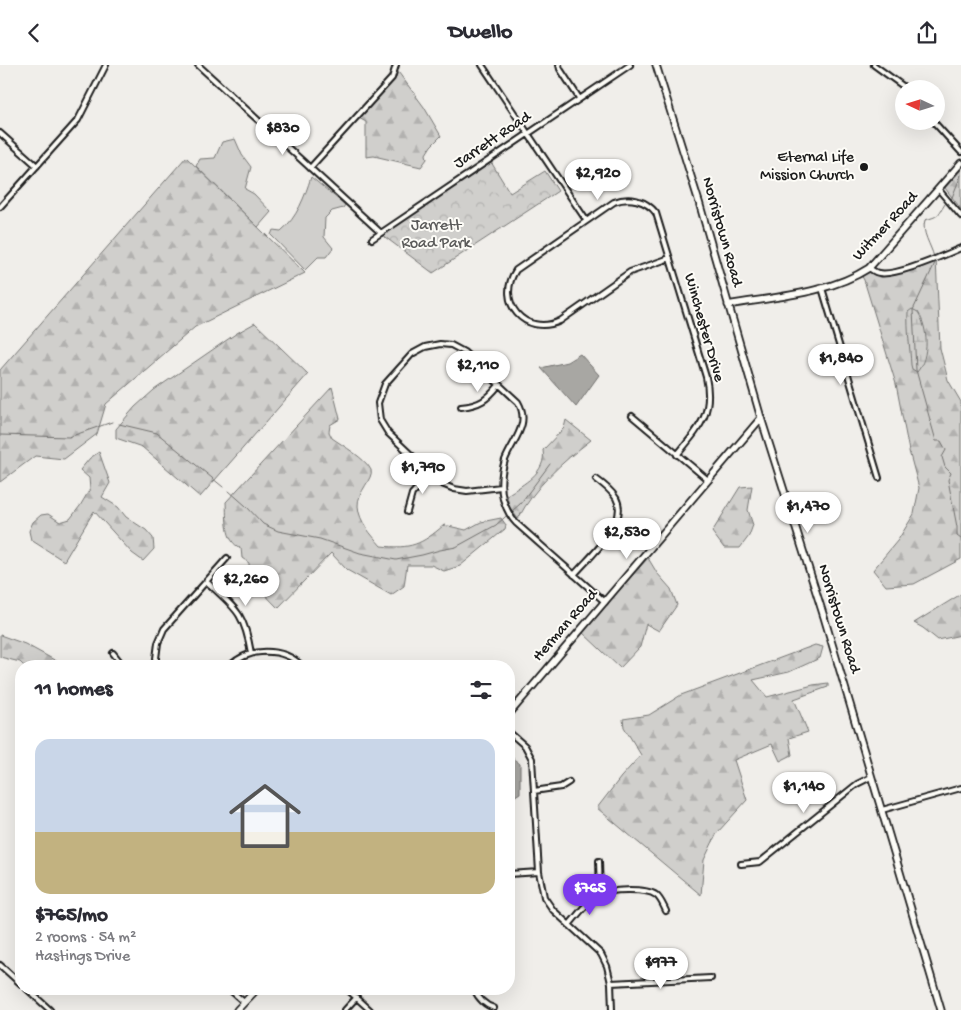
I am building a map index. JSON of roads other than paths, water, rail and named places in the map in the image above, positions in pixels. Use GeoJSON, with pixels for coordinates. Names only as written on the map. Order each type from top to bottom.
{"type":"FeatureCollection","features":[{"type":"Feature","properties":{"kind":"main road","name":"Norristown Road"},"geometry":{"type":"LineString","coordinates":[[656,65],[699,203],[761,418],[827,626],[940,1010]]}},
{"type":"Feature","properties":{"kind":"main road","name":"Witmer Road"},"geometry":{"type":"LineString","coordinates":[[728,305],[822,288],[846,281],[869,268],[961,163]]}},
{"type":"Feature","properties":{"kind":"main road","name":"Herman Road"},"geometry":{"type":"LineString","coordinates":[[515,707],[761,418]]}},
{"type":"Feature","properties":{"kind":"main road"},"geometry":{"type":"LineString","coordinates":[[237,1010],[251,995]]}},
{"type":"Feature","properties":{"kind":"street"},"geometry":{"type":"LineString","coordinates":[[0,207],[78,120],[106,65]]}},
{"type":"Feature","properties":{"kind":"street"},"geometry":{"type":"LineString","coordinates":[[198,65],[381,233]]}},
{"type":"Feature","properties":{"kind":"street"},"geometry":{"type":"LineString","coordinates":[[310,168],[392,78],[396,65]]}},
{"type":"Feature","properties":{"kind":"street"},"geometry":{"type":"LineString","coordinates":[[482,65],[586,220]]}},
{"type":"Feature","properties":{"kind":"street"},"geometry":{"type":"LineString","coordinates":[[559,65],[579,98]]}},
{"type":"Feature","properties":{"kind":"street","name":"Jarrett Road"},"geometry":{"type":"LineString","coordinates":[[372,239],[630,65]]}},
{"type":"Feature","properties":{"kind":"street"},"geometry":{"type":"LineString","coordinates":[[874,65],[895,80]]}},
{"type":"Feature","properties":{"kind":"street"},"geometry":{"type":"LineString","coordinates":[[941,130],[961,152]]}},
{"type":"Feature","properties":{"kind":"street"},"geometry":{"type":"LineString","coordinates":[[0,133],[37,166]]}},
{"type":"Feature","properties":{"kind":"street"},"geometry":{"type":"LineString","coordinates":[[939,190],[961,216]]}},
{"type":"Feature","properties":{"kind":"street","name":"Winchester Drive"},"geometry":{"type":"LineString","coordinates":[[670,258],[630,272],[560,321],[552,324],[538,325],[524,320],[510,302],[509,287],[516,270],[586,220],[619,200],[632,199],[646,203],[656,213],[670,258],[706,377],[708,394],[706,411],[700,427],[677,455]]}},
{"type":"Feature","properties":{"kind":"street"},"geometry":{"type":"LineString","coordinates":[[869,268],[878,273],[896,272],[961,248]]}},
{"type":"Feature","properties":{"kind":"street"},"geometry":{"type":"LineString","coordinates":[[822,288],[879,478]]}},
{"type":"Feature","properties":{"kind":"street"},"geometry":{"type":"LineString","coordinates":[[501,487],[467,491],[444,485],[388,433],[381,423],[378,403],[386,384],[412,354],[425,347],[440,343],[460,349],[518,402],[523,414],[522,426],[506,460],[501,487],[509,514],[516,523],[604,603]]}},
{"type":"Feature","properties":{"kind":"street"},"geometry":{"type":"LineString","coordinates":[[461,407],[482,402],[499,385]]}},
{"type":"Feature","properties":{"kind":"street"},"geometry":{"type":"LineString","coordinates":[[632,416],[708,481]]}},
{"type":"Feature","properties":{"kind":"street"},"geometry":{"type":"LineString","coordinates":[[407,512],[412,494],[430,474]]}},
{"type":"Feature","properties":{"kind":"street"},"geometry":{"type":"LineString","coordinates":[[574,575],[613,530],[618,517],[619,507],[616,497],[596,479]]}},
{"type":"Feature","properties":{"kind":"street"},"geometry":{"type":"LineString","coordinates":[[156,660],[161,634],[227,558]]}},
{"type":"Feature","properties":{"kind":"street"},"geometry":{"type":"LineString","coordinates":[[206,582],[233,606],[240,615],[251,653]]}},
{"type":"Feature","properties":{"kind":"street"},"geometry":{"type":"LineString","coordinates":[[238,660],[251,653],[262,652],[276,653],[294,660]]}},
{"type":"Feature","properties":{"kind":"street"},"geometry":{"type":"LineString","coordinates":[[113,653],[119,660]]}},
{"type":"Feature","properties":{"kind":"street"},"geometry":{"type":"LineString","coordinates":[[515,737],[525,746],[532,759],[539,872],[542,891],[548,905],[601,954],[607,966],[612,1010]]}},
{"type":"Feature","properties":{"kind":"street"},"geometry":{"type":"LineString","coordinates":[[741,864],[760,862],[857,784],[871,777]]}},
{"type":"Feature","properties":{"kind":"street"},"geometry":{"type":"LineString","coordinates":[[534,791],[561,787],[569,782]]}},
{"type":"Feature","properties":{"kind":"street"},"geometry":{"type":"LineString","coordinates":[[882,810],[961,788]]}},
{"type":"Feature","properties":{"kind":"street"},"geometry":{"type":"LineString","coordinates":[[599,861],[600,894]]}},
{"type":"Feature","properties":{"kind":"street"},"geometry":{"type":"LineString","coordinates":[[515,874],[539,872]]}},
{"type":"Feature","properties":{"kind":"street"},"geometry":{"type":"LineString","coordinates":[[569,925],[592,899],[600,894],[619,891],[649,891],[660,899],[666,911]]}},
{"type":"Feature","properties":{"kind":"street"},"geometry":{"type":"LineString","coordinates":[[1,967],[15,979]]}},
{"type":"Feature","properties":{"kind":"street"},"geometry":{"type":"LineString","coordinates":[[610,983],[711,978]]}},
{"type":"Feature","properties":{"kind":"street"},"geometry":{"type":"LineString","coordinates":[[33,995],[50,1010]]}},
{"type":"Feature","properties":{"kind":"street"},"geometry":{"type":"LineString","coordinates":[[236,995],[244,1002]]}},
{"type":"Feature","properties":{"kind":"street"},"geometry":{"type":"LineString","coordinates":[[354,995],[370,1010]]}},
{"type":"Feature","properties":{"kind":"street"},"geometry":{"type":"LineString","coordinates":[[477,995],[487,1005],[494,1008]]}},
{"type":"Feature","properties":{"kind":"street"},"geometry":{"type":"LineString","coordinates":[[345,1010],[356,997]]}},
{"type":"Feature","properties":{"kind":"waterway"},"geometry":{"type":"LineString","coordinates":[[951,200],[961,175]]}},
{"type":"Feature","properties":{"kind":"waterway"},"geometry":{"type":"LineString","coordinates":[[934,257],[925,234],[925,220],[937,215],[945,204]]}},
{"type":"Feature","properties":{"kind":"waterway"},"geometry":{"type":"LineString","coordinates":[[935,263],[913,310],[916,370],[936,441],[941,441],[946,450],[942,457],[945,467],[951,473],[948,480],[957,536],[961,539]]}},
{"type":"Feature","properties":{"kind":"waterway"},"geometry":{"type":"LineString","coordinates":[[0,435],[69,437],[112,422]]}},
{"type":"Feature","properties":{"kind":"waterway"},"geometry":{"type":"LineString","coordinates":[[119,424],[157,433],[223,487]]}},
{"type":"Feature","properties":{"kind":"waterway"},"geometry":{"type":"LineString","coordinates":[[229,491],[263,524],[278,531],[320,539],[360,553],[396,560],[456,547],[496,525],[520,504],[550,464]]}},
{"type":"Feature","properties":{"kind":"place","name":"Eternal Life Mission Church"},"geometry":{"type":"Point","coordinates":[864,167]}},
{"type":"Feature","properties":{"kind":"park label","name":"Jarrett Road Park"},"geometry":{"type":"Point","coordinates":[436,235]}}]}
